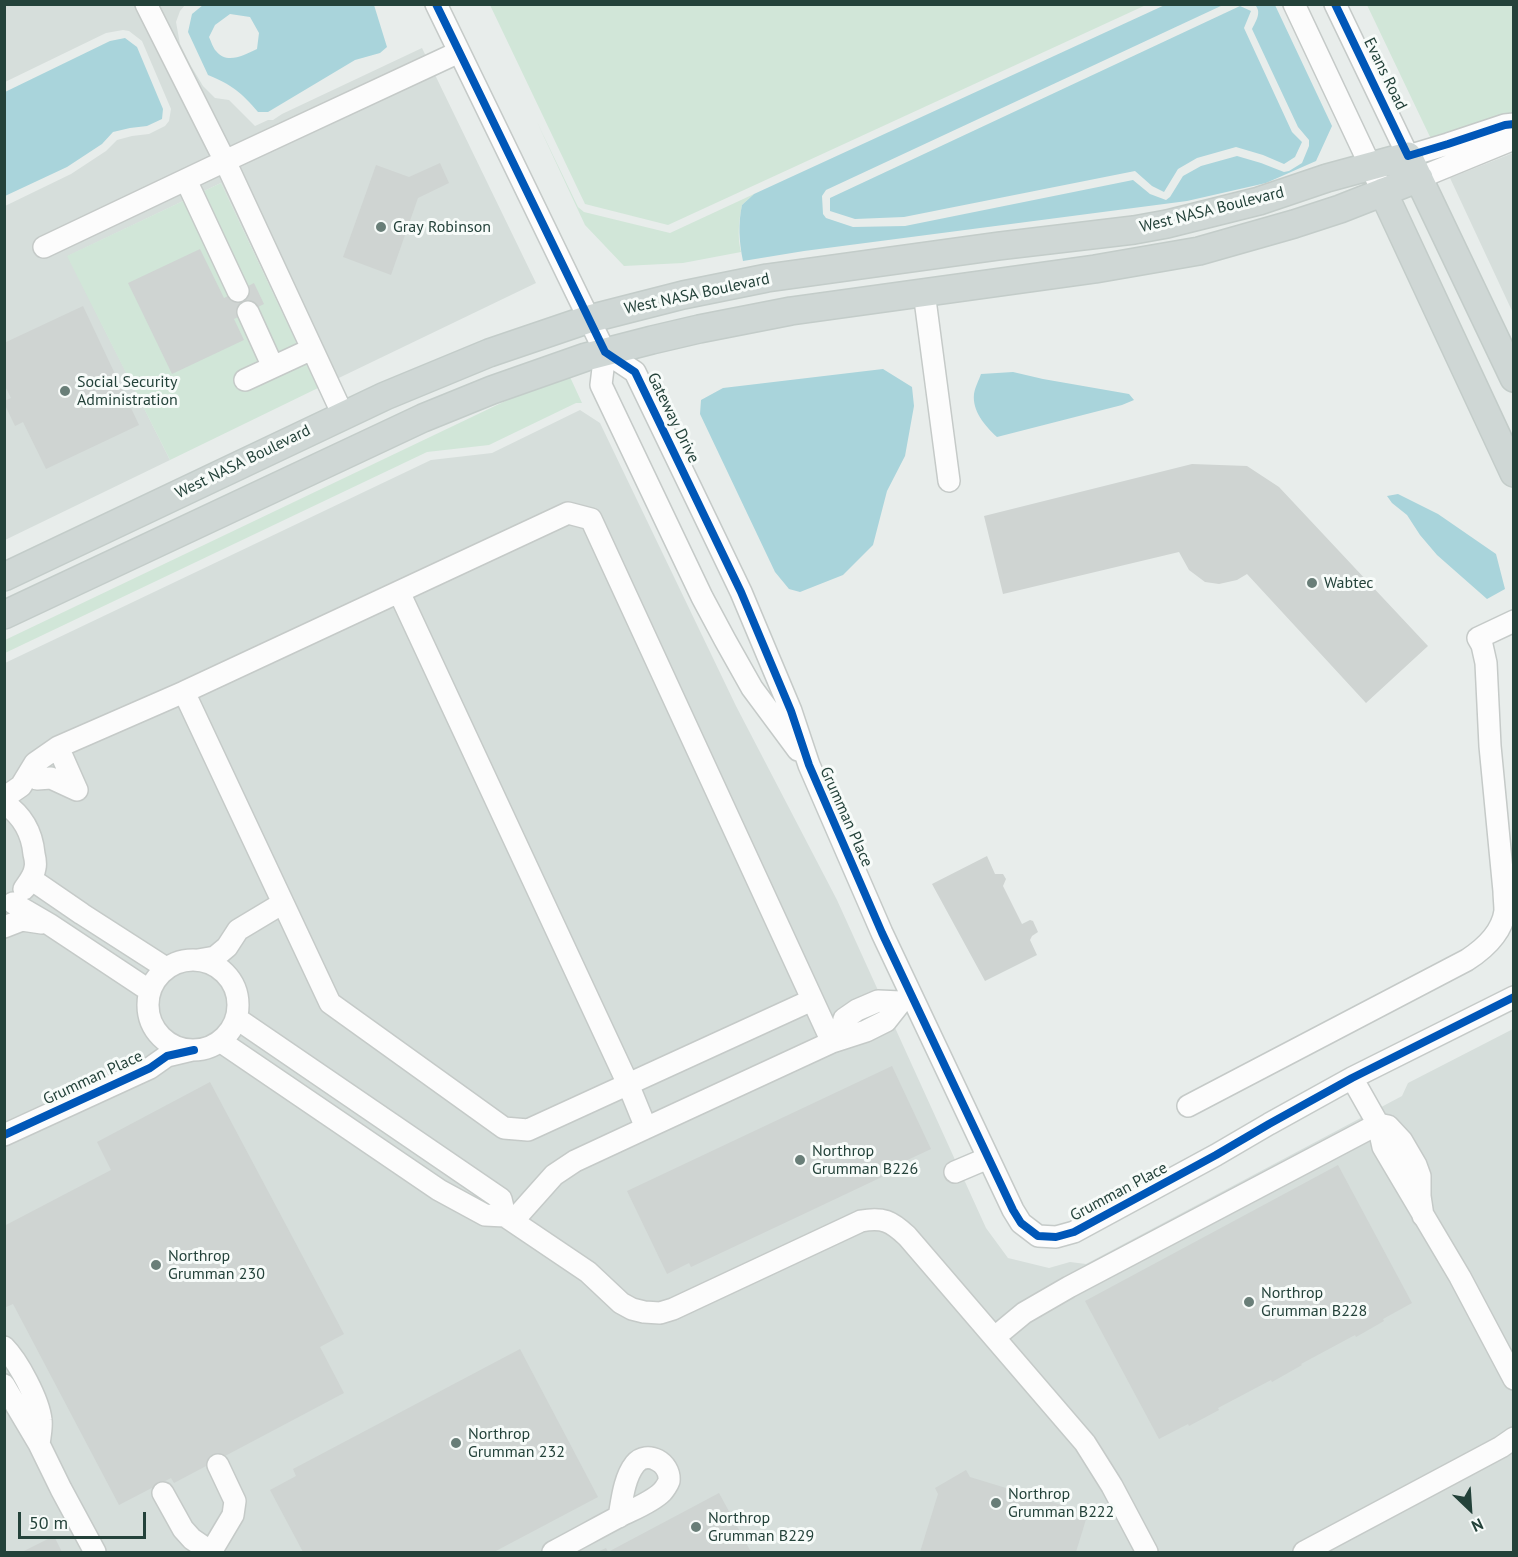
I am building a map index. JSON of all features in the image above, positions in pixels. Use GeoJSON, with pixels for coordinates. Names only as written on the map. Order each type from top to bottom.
{"type":"FeatureCollection","features":[{"type":"Feature","properties":{"kind":"main road","name":"West NASA Boulevard"},"geometry":{"type":"LineString","coordinates":[[4,577],[385,396],[455,366],[589,319],[683,295],[777,277],[1167,224],[1259,201],[1370,166],[1414,167]]}},
{"type":"Feature","properties":{"kind":"main road","name":"West NASA Boulevard"},"geometry":{"type":"LineString","coordinates":[[4,615],[423,418],[509,384],[605,352],[699,328],[791,311],[1124,265],[1199,251],[1294,224],[1383,192],[1414,167]]}},
{"type":"Feature","properties":{"kind":"main road"},"geometry":{"type":"LineString","coordinates":[[1414,167],[1514,378]]}},
{"type":"Feature","properties":{"kind":"main road"},"geometry":{"type":"LineString","coordinates":[[1383,192],[1514,473]]}},
{"type":"Feature","properties":{"kind":"street"},"geometry":{"type":"LineString","coordinates":[[146,4],[225,161],[343,415]]}},
{"type":"Feature","properties":{"kind":"street"},"geometry":{"type":"LineString","coordinates":[[436,4],[605,352],[601,385],[702,597],[752,688],[809,765]]}},
{"type":"Feature","properties":{"kind":"street"},"geometry":{"type":"LineString","coordinates":[[1294,4],[1383,192]]}},
{"type":"Feature","properties":{"kind":"street","name":"Evans Road"},"geometry":{"type":"LineString","coordinates":[[1335,4],[1414,167]]}},
{"type":"Feature","properties":{"kind":"street"},"geometry":{"type":"LineString","coordinates":[[44,248],[459,52]]}},
{"type":"Feature","properties":{"kind":"street"},"geometry":{"type":"LineString","coordinates":[[1414,167],[1448,144],[1514,124]]}},
{"type":"Feature","properties":{"kind":"street"},"geometry":{"type":"LineString","coordinates":[[1414,167],[1514,139]]}},
{"type":"Feature","properties":{"kind":"street"},"geometry":{"type":"LineString","coordinates":[[186,180],[238,291]]}},
{"type":"Feature","properties":{"kind":"street"},"geometry":{"type":"LineString","coordinates":[[924,292],[949,481]]}},
{"type":"Feature","properties":{"kind":"street"},"geometry":{"type":"LineString","coordinates":[[248,312],[273,367]]}},
{"type":"Feature","properties":{"kind":"street"},"geometry":{"type":"LineString","coordinates":[[245,380],[312,349]]}},
{"type":"Feature","properties":{"kind":"street","name":"Gateway Drive"},"geometry":{"type":"LineString","coordinates":[[605,352],[635,372],[675,452],[741,592],[791,711],[809,765]]}},
{"type":"Feature","properties":{"kind":"street"},"geometry":{"type":"LineString","coordinates":[[4,795],[8,795],[21,786],[35,763],[64,747],[568,513],[591,519],[812,1000],[836,1040]]}},
{"type":"Feature","properties":{"kind":"street"},"geometry":{"type":"LineString","coordinates":[[399,592],[628,1084],[646,1128]]}},
{"type":"Feature","properties":{"kind":"street"},"geometry":{"type":"LineString","coordinates":[[1188,1106],[1467,960],[1477,954],[1492,939],[1505,911],[1490,746],[1486,663],[1478,638],[1514,621]]}},
{"type":"Feature","properties":{"kind":"street"},"geometry":{"type":"LineString","coordinates":[[184,693],[330,1004],[504,1128],[528,1130],[812,1000]]}},
{"type":"Feature","properties":{"kind":"street"},"geometry":{"type":"LineString","coordinates":[[64,747],[46,766],[26,795],[24,810],[33,843],[35,868],[21,894],[9,906],[48,924],[150,991]]}},
{"type":"Feature","properties":{"kind":"street"},"geometry":{"type":"LineString","coordinates":[[37,778],[51,778],[77,790],[64,747]]}},
{"type":"Feature","properties":{"kind":"street","name":"Grumman Place"},"geometry":{"type":"LineString","coordinates":[[809,765],[906,999],[1013,1210],[1021,1223],[1038,1236],[1064,1236],[1083,1228],[1352,1078],[1514,997]]}},
{"type":"Feature","properties":{"kind":"street"},"geometry":{"type":"LineString","coordinates":[[4,803],[19,815],[28,829]]}},
{"type":"Feature","properties":{"kind":"street"},"geometry":{"type":"LineString","coordinates":[[31,879],[166,968]]}},
{"type":"Feature","properties":{"kind":"street"},"geometry":{"type":"LineString","coordinates":[[253,921],[234,951],[230,965],[232,982],[238,1000],[236,1018],[230,1031],[220,1041],[194,1050],[180,1048],[167,1041],[156,1031],[148,1009],[150,991],[154,982],[166,968],[176,963],[215,957],[227,946],[238,930],[253,921],[283,903]]}},
{"type":"Feature","properties":{"kind":"street"},"geometry":{"type":"LineString","coordinates":[[4,927],[22,920],[48,924]]}},
{"type":"Feature","properties":{"kind":"street"},"geometry":{"type":"LineString","coordinates":[[198,960],[212,963],[232,982]]}},
{"type":"Feature","properties":{"kind":"street"},"geometry":{"type":"LineString","coordinates":[[509,1219],[554,1175],[575,1161],[836,1040],[886,1022],[906,999]]}},
{"type":"Feature","properties":{"kind":"street","name":"Grumman Place"},"geometry":{"type":"LineString","coordinates":[[135,1074],[154,1050],[150,1018]]}},
{"type":"Feature","properties":{"kind":"street"},"geometry":{"type":"LineString","coordinates":[[236,1018],[501,1199],[509,1219]]}},
{"type":"Feature","properties":{"kind":"street"},"geometry":{"type":"LineString","coordinates":[[220,1041],[439,1190],[485,1215],[509,1219],[588,1272],[621,1303],[632,1309],[644,1312],[673,1309],[861,1221],[874,1218],[895,1225],[907,1236],[1085,1443],[1112,1486],[1147,1552]]}},
{"type":"Feature","properties":{"kind":"street","name":"Grumman Place"},"geometry":{"type":"LineString","coordinates":[[4,1135],[150,1068],[167,1056],[194,1050]]}},
{"type":"Feature","properties":{"kind":"street"},"geometry":{"type":"LineString","coordinates":[[1352,1078],[1378,1124]]}},
{"type":"Feature","properties":{"kind":"street"},"geometry":{"type":"LineString","coordinates":[[995,1337],[1024,1313],[1070,1287],[1378,1124],[1388,1126],[1402,1141],[1416,1165],[1420,1176],[1420,1196],[1424,1216],[1460,1277],[1514,1379]]}},
{"type":"Feature","properties":{"kind":"street"},"geometry":{"type":"LineString","coordinates":[[955,1172],[988,1158]]}},
{"type":"Feature","properties":{"kind":"street"},"geometry":{"type":"LineString","coordinates":[[4,1347],[14,1358],[38,1405],[42,1421],[39,1444]]}},
{"type":"Feature","properties":{"kind":"street"},"geometry":{"type":"LineString","coordinates":[[4,1385],[39,1444],[95,1552]]}},
{"type":"Feature","properties":{"kind":"street"},"geometry":{"type":"LineString","coordinates":[[1304,1552],[1514,1438]]}},
{"type":"Feature","properties":{"kind":"street"},"geometry":{"type":"LineString","coordinates":[[163,1493],[183,1529],[192,1539],[211,1552],[233,1515],[235,1502],[218,1465]]}},
{"type":"Feature","properties":{"kind":"street"},"geometry":{"type":"LineString","coordinates":[[553,1552],[619,1516]]}},
{"type":"Feature","properties":{"kind":"shaded area"},"geometry":{"type":"Polygon","coordinates":[[[5,5],[185,5],[176,22],[180,44],[191,66],[203,86],[215,98],[229,100],[255,126],[273,120],[422,48],[536,283],[318,388],[221,183],[68,256],[170,460],[5,540],[5,206],[71,174],[106,151],[117,140],[149,134],[165,126],[169,121],[171,109],[142,41],[129,31],[123,30],[106,33],[5,82],[5,5]]]}},
{"type":"Feature","properties":{"kind":"shaded area"},"geometry":{"type":"Polygon","coordinates":[[[1513,153],[1513,313],[1450,178],[1513,153]]]}},
{"type":"Feature","properties":{"kind":"shaded area"},"geometry":{"type":"Polygon","coordinates":[[[580,410],[600,423],[736,706],[837,900],[986,1228],[1008,1258],[1049,1268],[1070,1262],[1086,1264],[1402,1096],[1408,1083],[1513,1029],[1513,1552],[5,1552],[5,663],[431,460],[492,453],[580,410]]]}},
{"type":"Feature","properties":{"kind":"green space"},"geometry":{"type":"Polygon","coordinates":[[[490,5],[1146,5],[668,225],[585,204],[490,5]]]}},
{"type":"Feature","properties":{"kind":"green space"},"geometry":{"type":"Polygon","coordinates":[[[1367,5],[1513,5],[1513,112],[1432,141],[1367,5]]]}},
{"type":"Feature","properties":{"kind":"green space"},"geometry":{"type":"Polygon","coordinates":[[[537,122],[578,207],[584,212],[670,233],[754,194],[742,205],[739,228],[741,252],[683,263],[624,266],[585,225],[537,122]]]}},
{"type":"Feature","properties":{"kind":"green space"},"geometry":{"type":"Polygon","coordinates":[[[221,183],[318,388],[170,460],[67,256],[221,183]]]}},
{"type":"Feature","properties":{"kind":"green space"},"geometry":{"type":"Polygon","coordinates":[[[570,377],[582,403],[576,403],[489,445],[427,452],[5,653],[5,640],[520,394],[570,377]]]}},
{"type":"Feature","properties":{"kind":"water"},"geometry":{"type":"Polygon","coordinates":[[[1167,4],[1223,5],[826,190],[822,196],[823,214],[826,218],[853,227],[905,226],[1133,180],[1150,194],[1166,200],[1183,176],[1201,166],[1237,156],[1284,172],[1289,171],[1302,163],[1309,140],[1298,127],[1252,29],[1258,14],[1255,5],[1275,5],[1332,126],[1316,161],[1266,183],[1187,201],[743,261],[739,233],[742,205],[754,194],[1167,4]]]}},
{"type":"Feature","properties":{"kind":"water"},"geometry":{"type":"Polygon","coordinates":[[[203,5],[374,5],[387,47],[380,53],[355,60],[268,112],[258,112],[236,90],[208,75],[188,32],[192,14],[203,5]],[[230,14],[215,25],[209,37],[220,55],[230,58],[257,49],[259,33],[250,17],[230,14]]]}},
{"type":"Feature","properties":{"kind":"water"},"geometry":{"type":"Polygon","coordinates":[[[1240,6],[1251,11],[1244,28],[1292,132],[1302,142],[1295,157],[1284,164],[1236,147],[1197,158],[1178,169],[1164,192],[1152,186],[1135,171],[904,217],[855,219],[830,211],[830,198],[1240,6]]]}},
{"type":"Feature","properties":{"kind":"water"},"geometry":{"type":"Polygon","coordinates":[[[125,38],[137,47],[163,109],[162,119],[147,126],[113,132],[102,144],[67,167],[5,196],[5,92],[110,41],[125,38]]]}},
{"type":"Feature","properties":{"kind":"water"},"geometry":{"type":"Polygon","coordinates":[[[883,369],[912,387],[914,406],[905,456],[887,491],[873,545],[843,575],[800,592],[789,589],[775,572],[700,414],[701,400],[723,388],[883,369]]]}},
{"type":"Feature","properties":{"kind":"water"},"geometry":{"type":"Polygon","coordinates":[[[1013,372],[1129,394],[1134,400],[997,437],[977,412],[974,400],[975,391],[981,374],[1013,372]]]}},
{"type":"Feature","properties":{"kind":"water"},"geometry":{"type":"Polygon","coordinates":[[[1398,494],[1438,514],[1496,554],[1505,589],[1487,599],[1437,555],[1407,515],[1387,496],[1398,494]]]}},
{"type":"Feature","properties":{"kind":"building","name":"Gray Robinson"},"geometry":{"type":"Polygon","coordinates":[[[440,163],[449,183],[418,198],[391,275],[343,257],[376,165],[409,177],[440,163]]]}},
{"type":"Feature","properties":{"kind":"building"},"geometry":{"type":"Polygon","coordinates":[[[200,249],[224,298],[254,283],[264,304],[234,319],[244,340],[172,374],[128,283],[200,249]]]}},
{"type":"Feature","properties":{"kind":"building","name":"Social Security Administration"},"geometry":{"type":"Polygon","coordinates":[[[83,306],[139,425],[46,469],[23,422],[15,426],[4,403],[11,398],[4,384],[4,343],[83,306]]]}},
{"type":"Feature","properties":{"kind":"building","name":"Wabtec"},"geometry":{"type":"Polygon","coordinates":[[[1192,464],[1247,466],[1279,487],[1428,646],[1366,703],[1247,574],[1237,580],[1219,584],[1205,582],[1189,570],[1179,552],[1003,594],[984,516],[1192,464]]]}},
{"type":"Feature","properties":{"kind":"building"},"geometry":{"type":"Polygon","coordinates":[[[987,856],[995,874],[1003,874],[1006,879],[1003,886],[1022,924],[1033,921],[1038,932],[1030,940],[1037,955],[985,981],[932,884],[987,856]]]}},
{"type":"Feature","properties":{"kind":"building","name":"Northrop Grumman B226"},"geometry":{"type":"Polygon","coordinates":[[[892,1066],[931,1149],[882,1172],[884,1176],[691,1267],[689,1263],[667,1274],[627,1191],[892,1066]]]}},
{"type":"Feature","properties":{"kind":"building","name":"Northrop Grumman 230"},"geometry":{"type":"Polygon","coordinates":[[[210,1082],[344,1334],[320,1347],[344,1393],[174,1483],[171,1478],[119,1505],[13,1304],[4,1308],[4,1226],[111,1170],[97,1142],[210,1082]]]}},
{"type":"Feature","properties":{"kind":"building","name":"Northrop Grumman B228"},"geometry":{"type":"Polygon","coordinates":[[[1338,1165],[1412,1303],[1356,1337],[1355,1335],[1272,1382],[1271,1380],[1218,1408],[1219,1410],[1189,1426],[1188,1424],[1159,1439],[1085,1301],[1338,1165]]]}},
{"type":"Feature","properties":{"kind":"building","name":"Northrop Grumman 232"},"geometry":{"type":"Polygon","coordinates":[[[520,1349],[598,1497],[494,1552],[303,1552],[270,1490],[296,1476],[293,1469],[520,1349]]]}},
{"type":"Feature","properties":{"kind":"building","name":"Northrop Grumman B222"},"geometry":{"type":"Polygon","coordinates":[[[966,1470],[970,1477],[1088,1513],[1076,1552],[920,1552],[938,1494],[935,1488],[966,1470]]]}},
{"type":"Feature","properties":{"kind":"building","name":"Northrop Grumman B229"},"geometry":{"type":"Polygon","coordinates":[[[719,1493],[751,1552],[608,1552],[719,1493]]]}},
{"type":"Feature","properties":{"kind":"building"},"geometry":{"type":"Polygon","coordinates":[[[54,1536],[62,1552],[22,1552],[54,1536]]]}},
{"type":"Feature","properties":{"kind":"cycle path"},"geometry":{"type":"LineString","coordinates":[[436,4],[605,352],[635,372],[741,592],[791,711],[809,765],[882,933],[1021,1223],[1038,1236],[1056,1237],[1074,1232],[1352,1078],[1514,997]]}},
{"type":"Feature","properties":{"kind":"cycle path"},"geometry":{"type":"LineString","coordinates":[[1335,4],[1408,156],[1514,124]]}},
{"type":"Feature","properties":{"kind":"cycle path"},"geometry":{"type":"LineString","coordinates":[[4,1135],[150,1068],[167,1056],[194,1050]]}},
{"type":"Feature","properties":{"kind":"place","name":"Gray Robinson"},"geometry":{"type":"Point","coordinates":[381,227]}},
{"type":"Feature","properties":{"kind":"place","name":"Social Security Administration"},"geometry":{"type":"Point","coordinates":[65,391]}},
{"type":"Feature","properties":{"kind":"place","name":"Wabtec"},"geometry":{"type":"Point","coordinates":[1312,583]}},
{"type":"Feature","properties":{"kind":"place","name":"Northrop Grumman B226"},"geometry":{"type":"Point","coordinates":[800,1160]}},
{"type":"Feature","properties":{"kind":"place","name":"Northrop Grumman 230"},"geometry":{"type":"Point","coordinates":[156,1265]}},
{"type":"Feature","properties":{"kind":"place","name":"Northrop Grumman B228"},"geometry":{"type":"Point","coordinates":[1249,1302]}},
{"type":"Feature","properties":{"kind":"place","name":"Northrop Grumman 232"},"geometry":{"type":"Point","coordinates":[456,1443]}},
{"type":"Feature","properties":{"kind":"place","name":"Northrop Grumman B222"},"geometry":{"type":"Point","coordinates":[996,1503]}},
{"type":"Feature","properties":{"kind":"place","name":"Northrop Grumman B229"},"geometry":{"type":"Point","coordinates":[696,1527]}}]}
